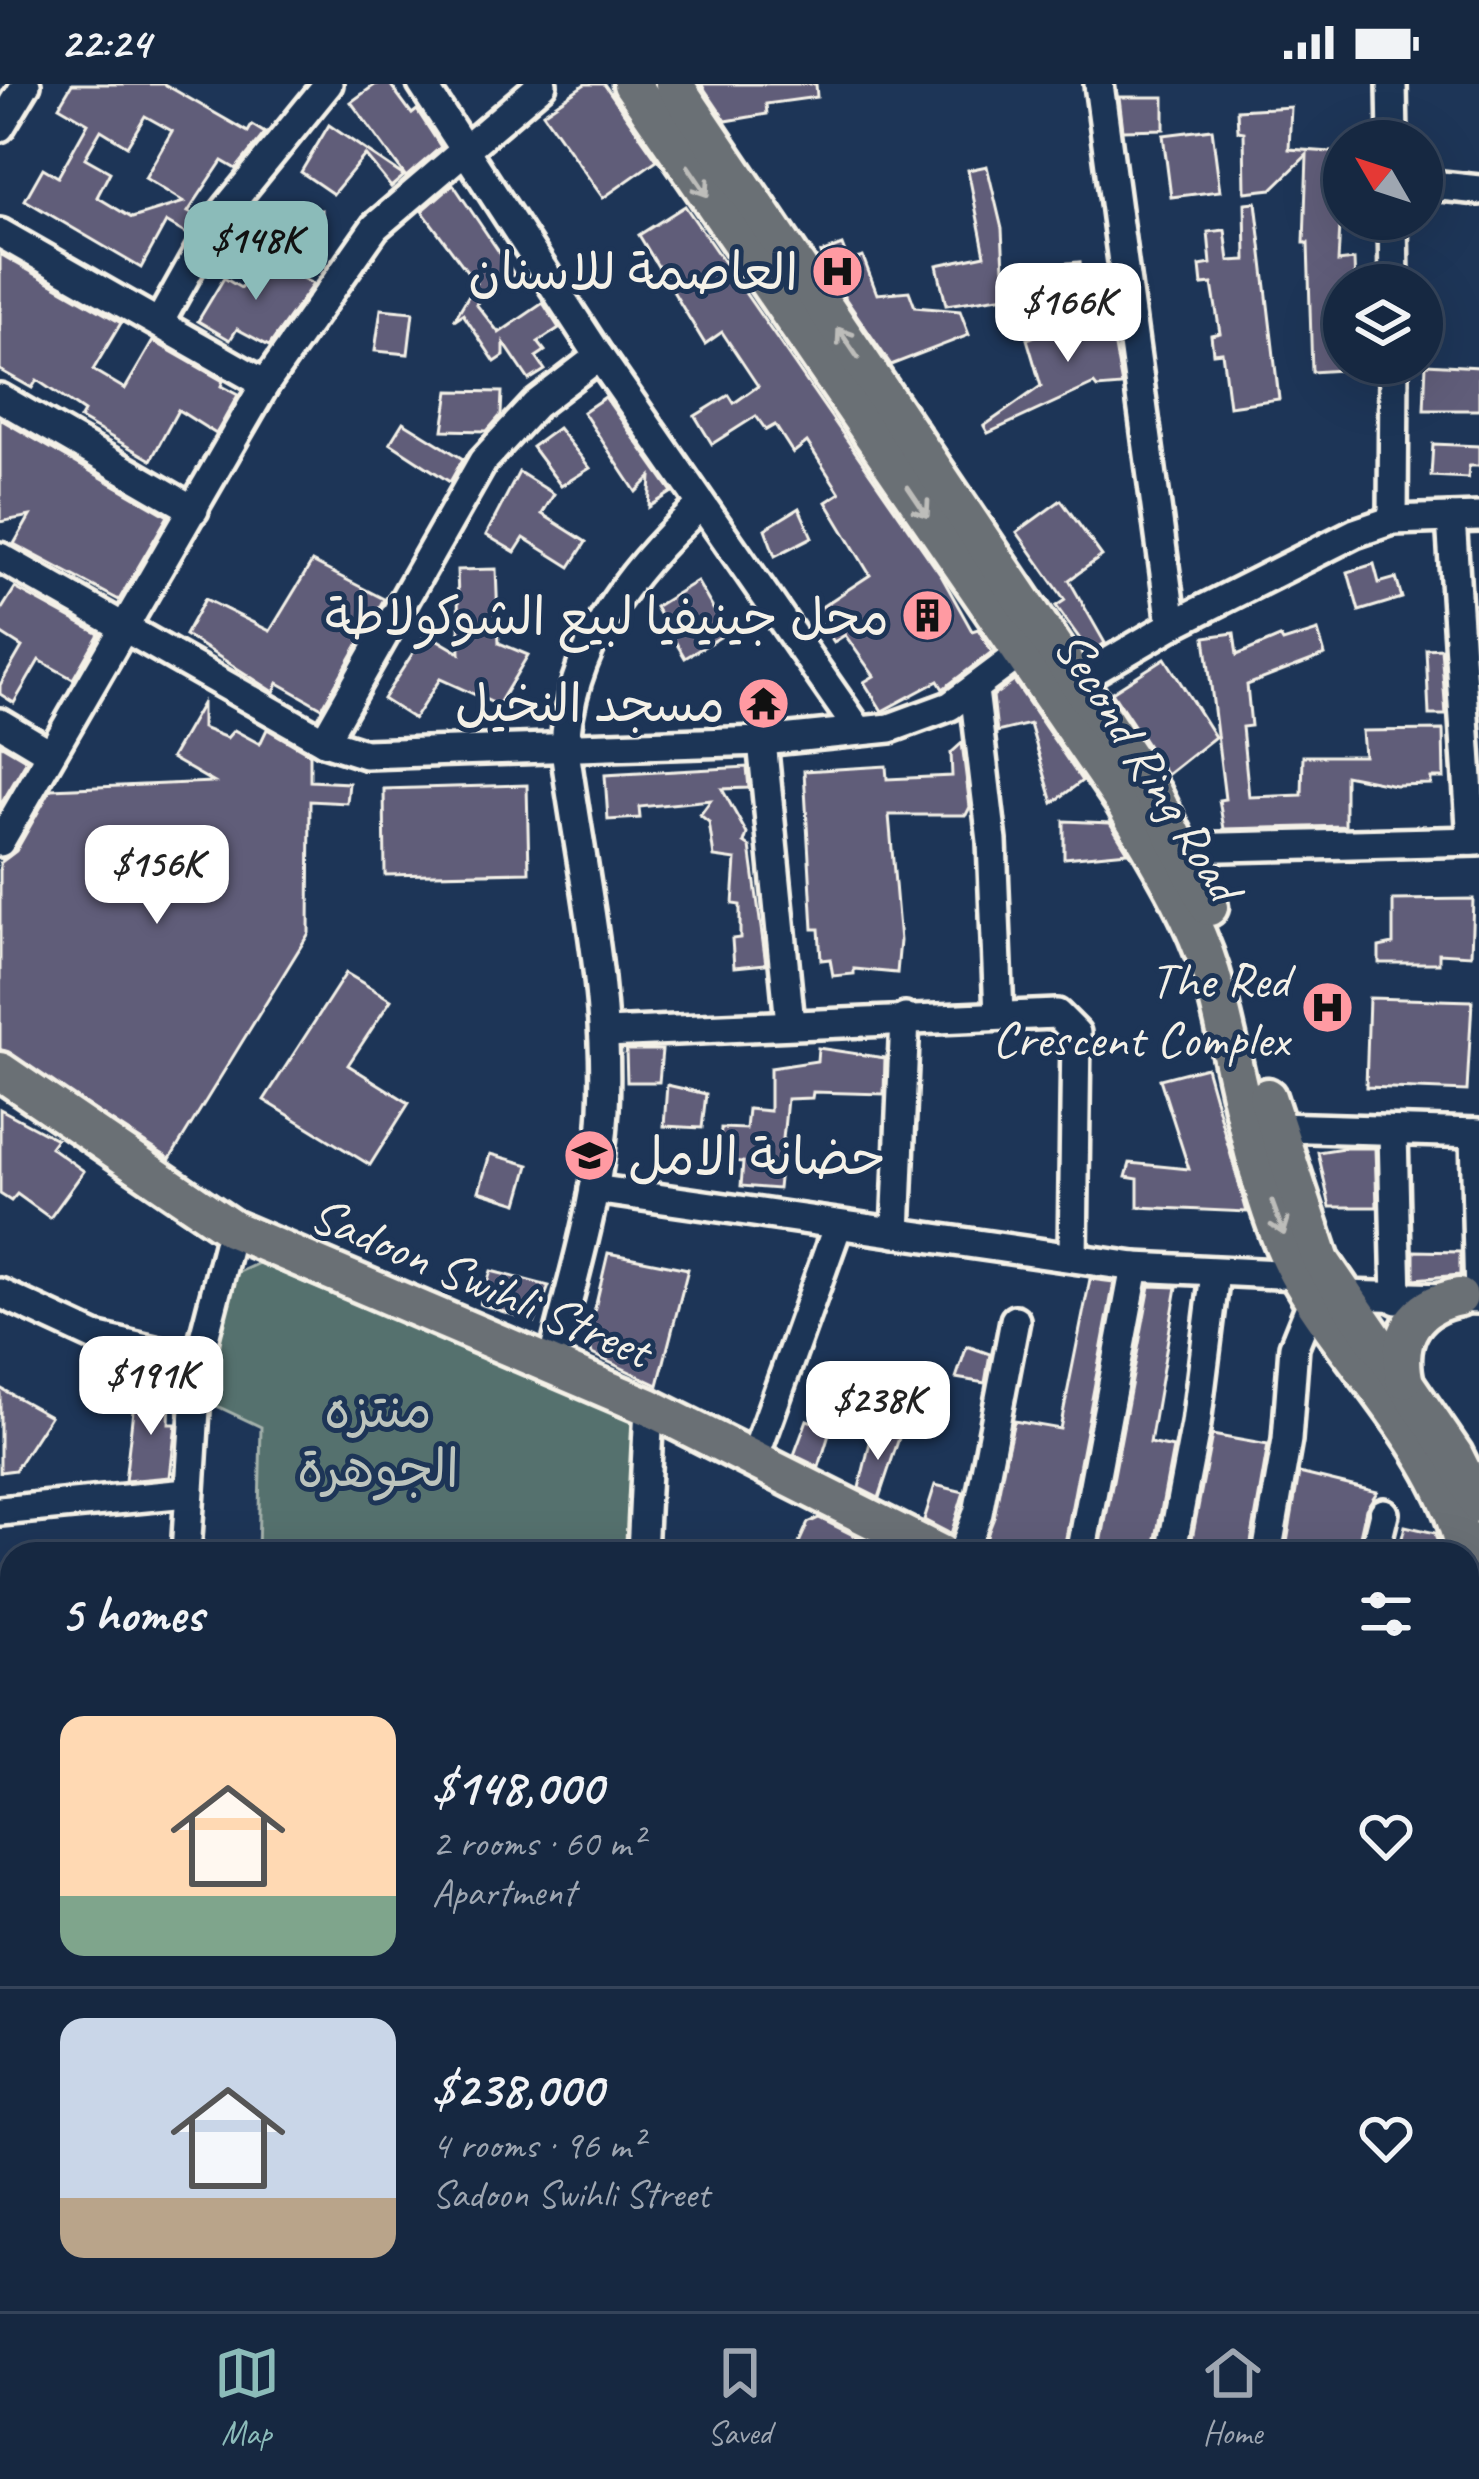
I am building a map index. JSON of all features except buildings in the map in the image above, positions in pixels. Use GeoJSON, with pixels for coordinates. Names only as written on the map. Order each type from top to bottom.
{"type":"FeatureCollection","features":[{"type":"Feature","properties":{"kind":"main road","name":"Second Ring Road"},"geometry":{"type":"LineString","coordinates":[[632,84],[1021,653],[1063,689],[1182,848],[1243,1009],[1276,1127],[1322,1262],[1318,1290]]}},
{"type":"Feature","properties":{"kind":"main road","name":"Second Ring Road"},"geometry":{"type":"LineString","coordinates":[[674,84],[1063,689],[1168,877],[1209,968],[1271,1200],[1318,1290],[1444,1488],[1460,1542]]}},
{"type":"Feature","properties":{"kind":"main road","name":"Sadoon Swihli Street"},"geometry":{"type":"LineString","coordinates":[[0,1071],[232,1229],[649,1407],[917,1542]]}},
{"type":"Feature","properties":{"kind":"main road"},"geometry":{"type":"LineString","coordinates":[[1318,1290],[1404,1379],[1454,1455],[1479,1505]]}},
{"type":"Feature","properties":{"kind":"main road"},"geometry":{"type":"LineString","coordinates":[[1404,1379],[1399,1354],[1407,1331],[1423,1310],[1459,1298]]}},
{"type":"Feature","properties":{"kind":"street"},"geometry":{"type":"LineString","coordinates":[[0,127],[26,84]]}},
{"type":"Feature","properties":{"kind":"street"},"geometry":{"type":"LineString","coordinates":[[160,321],[214,223],[328,84]]}},
{"type":"Feature","properties":{"kind":"street"},"geometry":{"type":"LineString","coordinates":[[422,84],[598,356],[860,731]]}},
{"type":"Feature","properties":{"kind":"street"},"geometry":{"type":"LineString","coordinates":[[0,842],[265,384],[375,226],[542,84]]}},
{"type":"Feature","properties":{"kind":"street"},"geometry":{"type":"LineString","coordinates":[[1099,84],[1172,625]]}},
{"type":"Feature","properties":{"kind":"street"},"geometry":{"type":"LineString","coordinates":[[1392,84],[1393,120]]}},
{"type":"Feature","properties":{"kind":"street"},"geometry":{"type":"LineString","coordinates":[[1443,186],[1479,190]]}},
{"type":"Feature","properties":{"kind":"street"},"geometry":{"type":"LineString","coordinates":[[0,233],[265,384]]}},
{"type":"Feature","properties":{"kind":"street"},"geometry":{"type":"LineString","coordinates":[[325,741],[483,461],[535,405],[598,356]]}},
{"type":"Feature","properties":{"kind":"street"},"geometry":{"type":"LineString","coordinates":[[1394,384],[1394,520]]}},
{"type":"Feature","properties":{"kind":"street"},"geometry":{"type":"LineString","coordinates":[[0,398],[194,510]]}},
{"type":"Feature","properties":{"kind":"street"},"geometry":{"type":"LineString","coordinates":[[552,1363],[594,1189],[604,1112],[605,1033],[565,751],[566,706],[602,621],[645,560],[701,505]]}},
{"type":"Feature","properties":{"kind":"street"},"geometry":{"type":"LineString","coordinates":[[1063,689],[1172,625],[1319,549],[1394,520],[1465,518],[1476,841],[1182,848]]}},
{"type":"Feature","properties":{"kind":"street"},"geometry":{"type":"LineString","coordinates":[[0,557],[325,741],[364,754],[565,751],[860,731],[915,722],[974,691],[1021,653]]}},
{"type":"Feature","properties":{"kind":"street"},"geometry":{"type":"LineString","coordinates":[[974,691],[992,841],[999,1015]]}},
{"type":"Feature","properties":{"kind":"street"},"geometry":{"type":"LineString","coordinates":[[0,723],[50,754]]}},
{"type":"Feature","properties":{"kind":"street"},"geometry":{"type":"LineString","coordinates":[[762,741],[790,1023]]}},
{"type":"Feature","properties":{"kind":"street"},"geometry":{"type":"LineString","coordinates":[[605,1033],[1057,1014],[1076,1033],[1073,1256]]}},
{"type":"Feature","properties":{"kind":"street"},"geometry":{"type":"LineString","coordinates":[[896,1233],[905,1018]]}},
{"type":"Feature","properties":{"kind":"street"},"geometry":{"type":"LineString","coordinates":[[594,1189],[1397,1300],[1479,1299],[1477,1133],[1276,1127]]}},
{"type":"Feature","properties":{"kind":"street"},"geometry":{"type":"LineString","coordinates":[[1393,1132],[1397,1300]]}},
{"type":"Feature","properties":{"kind":"street"},"geometry":{"type":"LineString","coordinates":[[754,1460],[838,1225]]}},
{"type":"Feature","properties":{"kind":"street"},"geometry":{"type":"LineString","coordinates":[[186,1542],[198,1361],[232,1229]]}},
{"type":"Feature","properties":{"kind":"street"},"geometry":{"type":"LineString","coordinates":[[1083,1542],[1135,1267]]}},
{"type":"Feature","properties":{"kind":"street"},"geometry":{"type":"LineString","coordinates":[[1173,1542],[1196,1424],[1215,1273]]}},
{"type":"Feature","properties":{"kind":"street"},"geometry":{"type":"LineString","coordinates":[[1270,1542],[1287,1440],[1294,1346],[1318,1290]]}},
{"type":"Feature","properties":{"kind":"street"},"geometry":{"type":"LineString","coordinates":[[0,1294],[95,1336],[198,1361]]}},
{"type":"Feature","properties":{"kind":"street"},"geometry":{"type":"LineString","coordinates":[[967,1542],[978,1513],[1015,1320]]}},
{"type":"Feature","properties":{"kind":"street"},"geometry":{"type":"LineString","coordinates":[[643,1542],[649,1407]]}},
{"type":"Feature","properties":{"kind":"street"},"geometry":{"type":"LineString","coordinates":[[0,1511],[187,1493]]}},
{"type":"Feature","properties":{"kind":"street"},"geometry":{"type":"LineString","coordinates":[[1377,1542],[1384,1513]]}},
{"type":"Feature","properties":{"kind":"green space","name":"منتزه الجوهرة"},"geometry":{"type":"Polygon","coordinates":[[[259,1263],[633,1421],[642,1454],[637,1542],[258,1542],[261,1427],[215,1405],[226,1278],[259,1263]]]}},
{"type":"Feature","properties":{"kind":"place","name":"العاصمة للاسنان"},"geometry":{"type":"Point","coordinates":[837,271]}},
{"type":"Feature","properties":{"kind":"place","name":"محل جينيفيا لبيع الشوكولاطة"},"geometry":{"type":"Point","coordinates":[928,616]}},
{"type":"Feature","properties":{"kind":"place","name":"مسجد النخيل"},"geometry":{"type":"Point","coordinates":[764,703]}},
{"type":"Feature","properties":{"kind":"place","name":"The Red Crescent Complex"},"geometry":{"type":"Point","coordinates":[1328,1008]}},
{"type":"Feature","properties":{"kind":"place","name":"حضانة الامل"},"geometry":{"type":"Point","coordinates":[589,1156]}}]}
